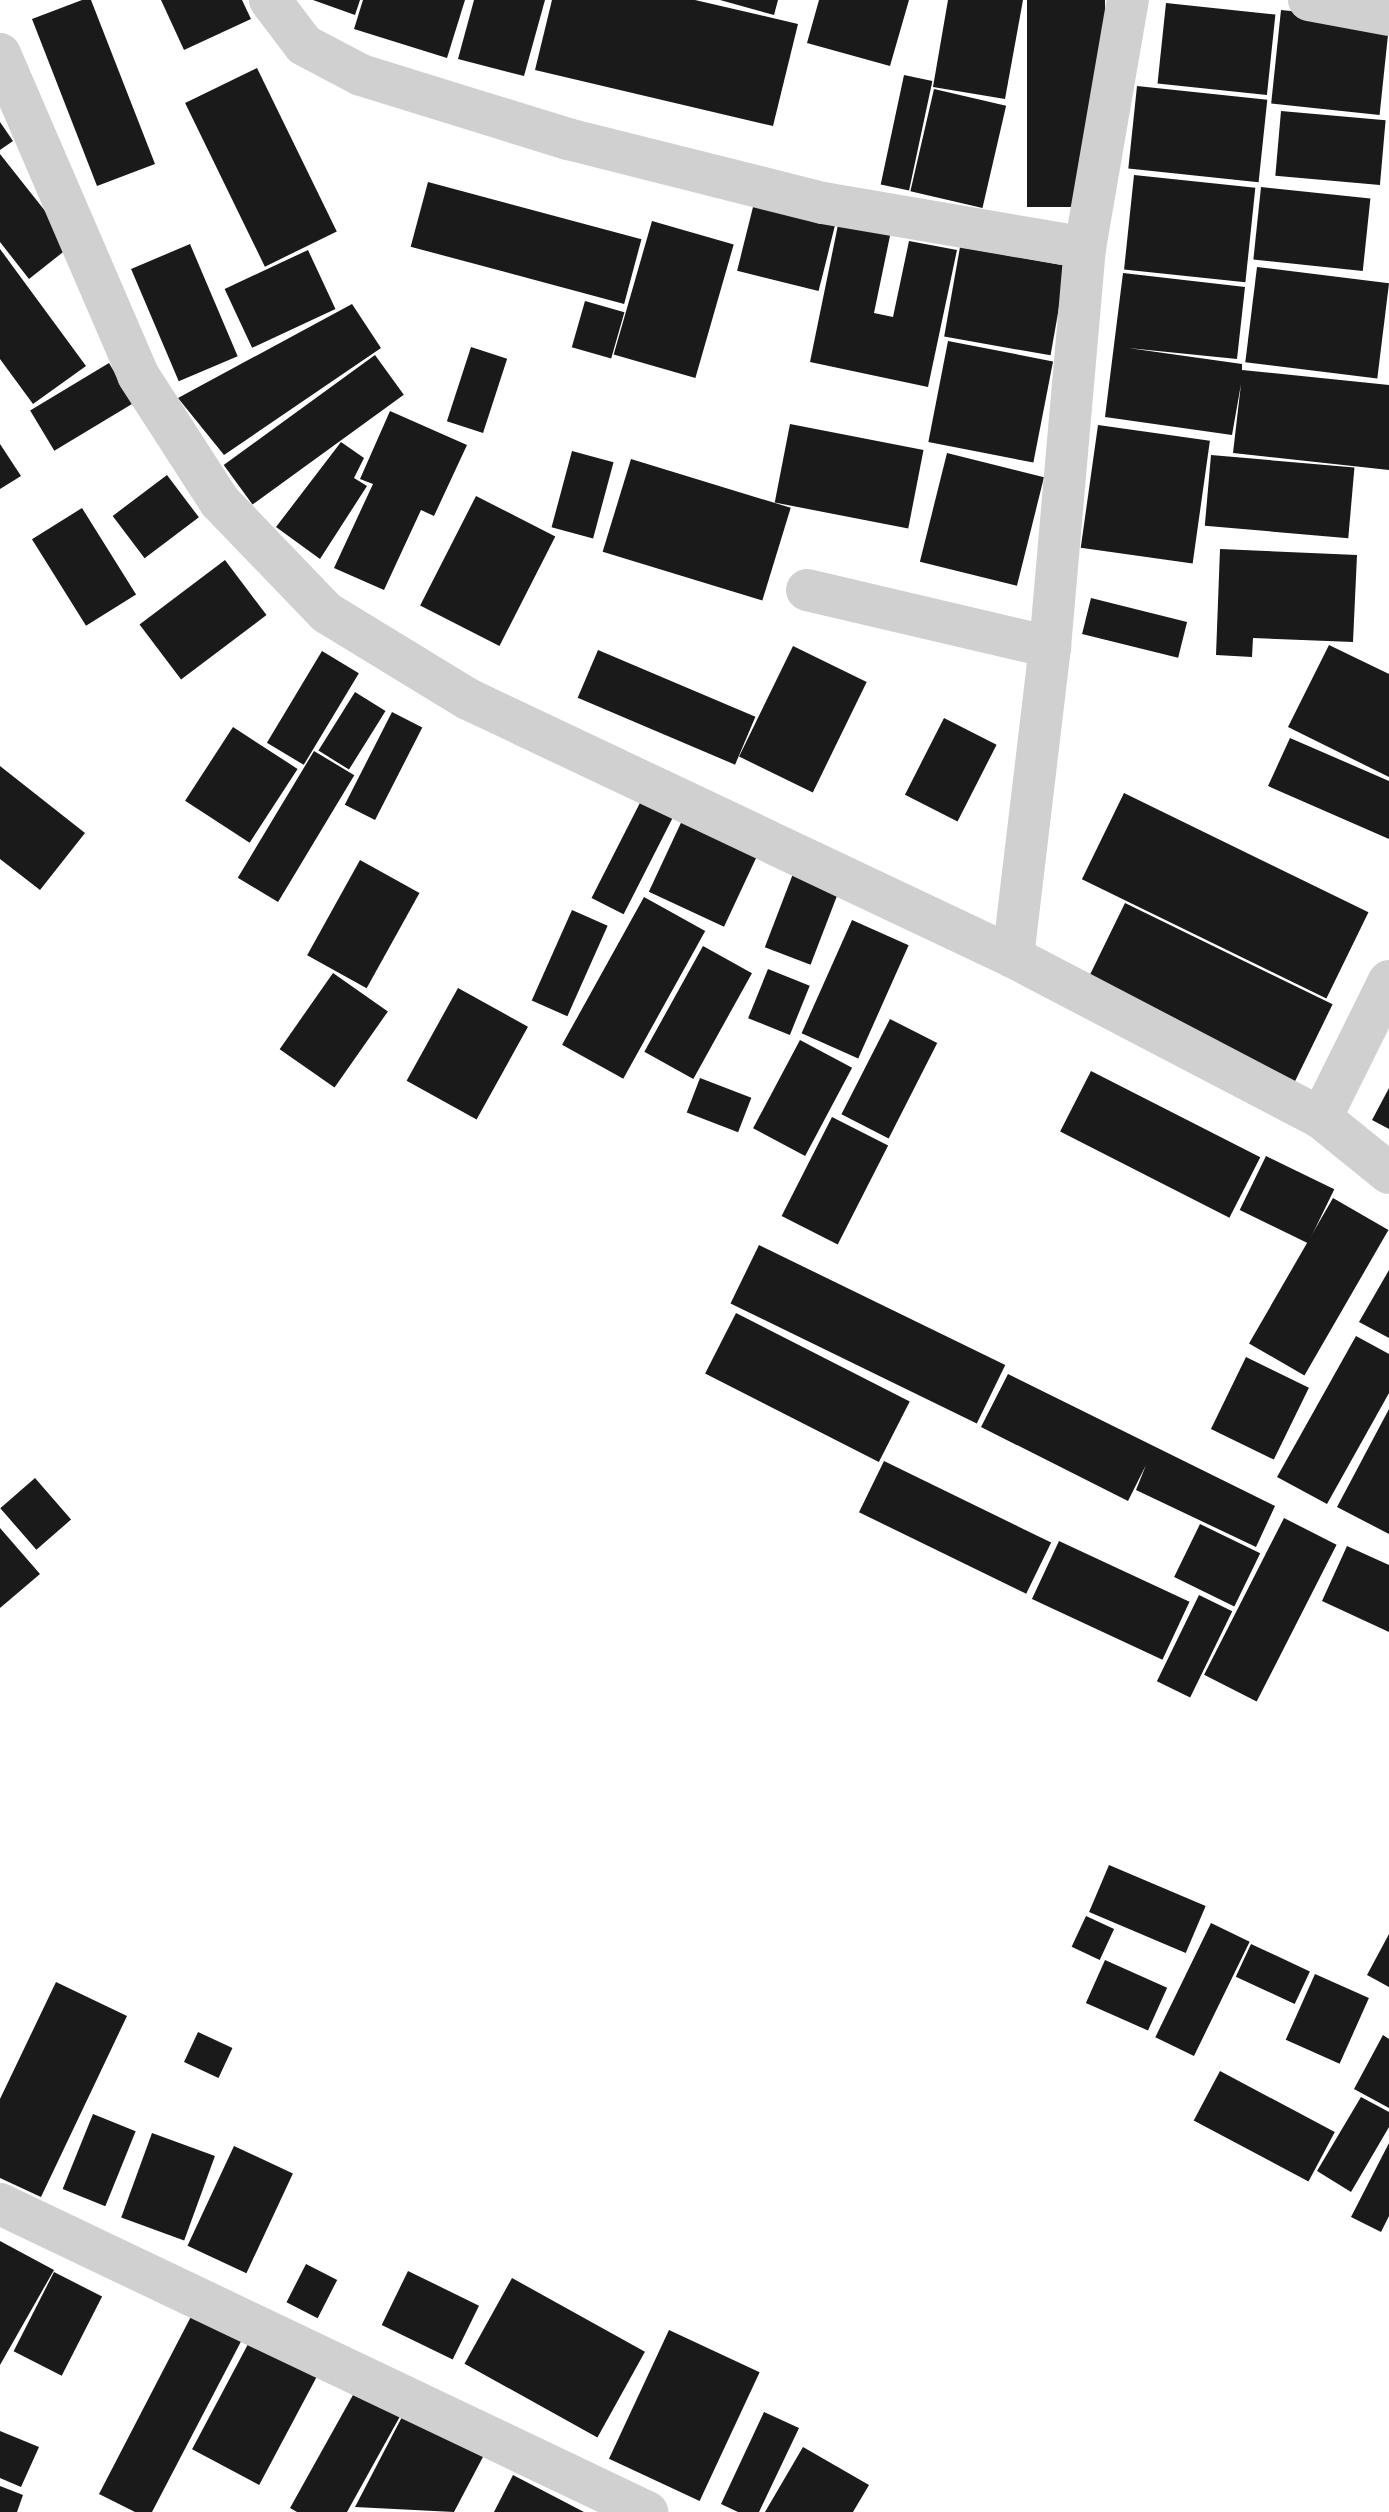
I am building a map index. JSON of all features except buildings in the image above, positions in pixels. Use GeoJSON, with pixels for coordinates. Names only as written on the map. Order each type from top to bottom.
{"type":"FeatureCollection","features":[{"type":"Feature","properties":{"kind":"street"},"geometry":{"type":"LineString","coordinates":[[270,0],[304,44],[361,76],[568,139],[823,204],[1085,248]]}},
{"type":"Feature","properties":{"kind":"street"},"geometry":{"type":"LineString","coordinates":[[1013,957],[1050,647],[1085,248],[1128,0]]}},
{"type":"Feature","properties":{"kind":"street"},"geometry":{"type":"LineString","coordinates":[[1309,0],[1389,15]]}},
{"type":"Feature","properties":{"kind":"street"},"geometry":{"type":"LineString","coordinates":[[0,54],[138,375],[220,502],[327,613],[468,699],[1013,957],[1321,1118],[1389,1173]]}},
{"type":"Feature","properties":{"kind":"street"},"geometry":{"type":"LineString","coordinates":[[807,590],[1050,647]]}},
{"type":"Feature","properties":{"kind":"street"},"geometry":{"type":"LineString","coordinates":[[1321,1118],[1389,981]]}},
{"type":"Feature","properties":{"kind":"street"},"geometry":{"type":"LineString","coordinates":[[0,2204],[647,2512]]}}]}
